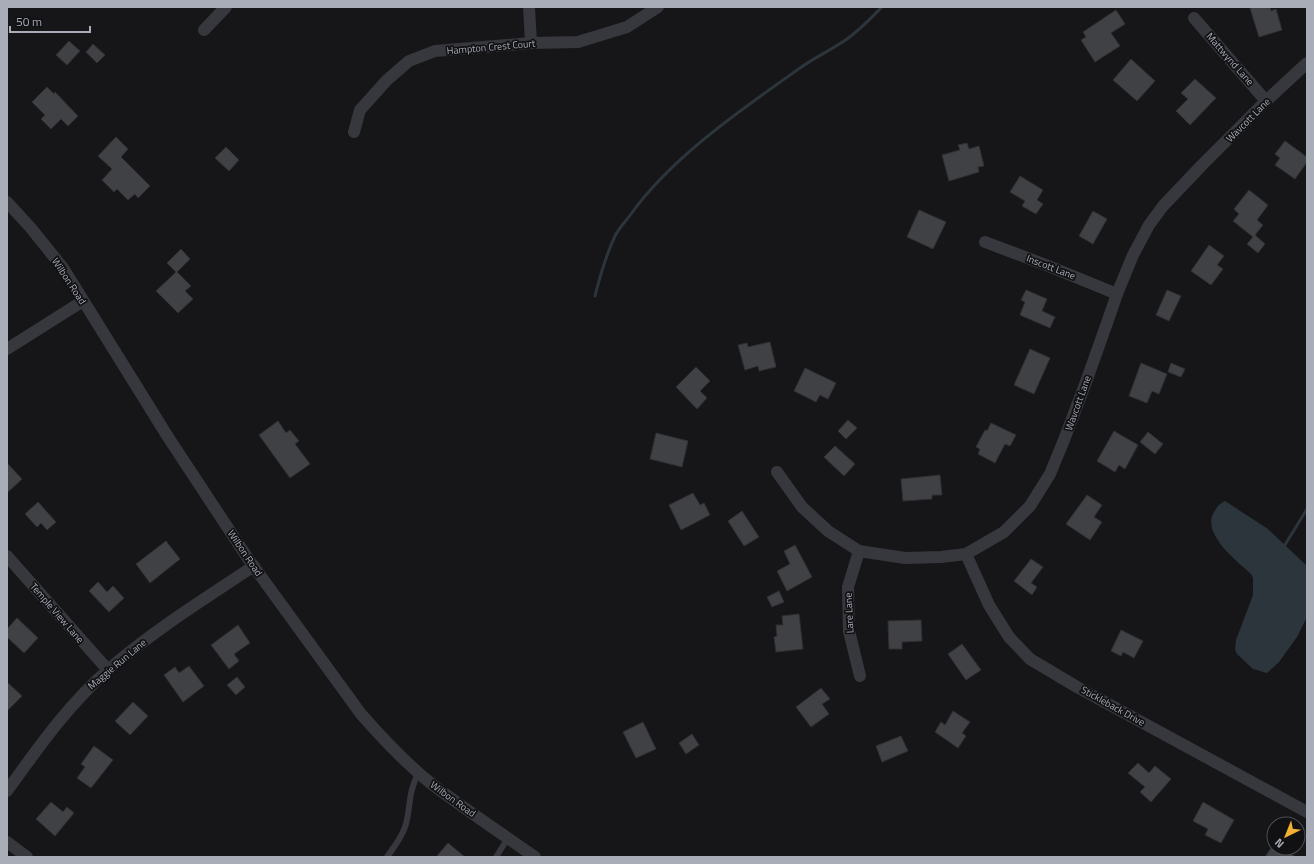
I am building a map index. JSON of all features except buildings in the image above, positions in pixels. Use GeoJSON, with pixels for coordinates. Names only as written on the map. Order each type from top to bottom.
{"type":"FeatureCollection","features":[{"type":"Feature","properties":{"kind":"street"},"geometry":{"type":"LineString","coordinates":[[204,30],[226,7]]}},
{"type":"Feature","properties":{"kind":"street"},"geometry":{"type":"LineString","coordinates":[[529,7],[531,43]]}},
{"type":"Feature","properties":{"kind":"street","name":"Hampton Crest Court"},"geometry":{"type":"LineString","coordinates":[[354,132],[360,110],[387,80],[410,61],[435,51],[531,43],[578,42],[627,27],[658,7]]}},
{"type":"Feature","properties":{"kind":"street","name":"Mattwynd Lane"},"geometry":{"type":"LineString","coordinates":[[1194,18],[1266,101]]}},
{"type":"Feature","properties":{"kind":"street","name":"Wavcott Lane"},"geometry":{"type":"LineString","coordinates":[[777,472],[802,507],[828,531],[859,551],[905,558],[940,557],[966,554],[1004,532],[1030,506],[1050,474],[1083,389],[1117,294],[1149,225],[1163,206],[1203,164],[1266,101],[1307,63]]}},
{"type":"Feature","properties":{"kind":"street","name":"Wilbon Road"},"geometry":{"type":"LineString","coordinates":[[7,202],[30,227],[63,268],[168,437],[254,566],[361,714],[385,741],[432,784],[535,857]]}},
{"type":"Feature","properties":{"kind":"street","name":"Inscott Lane"},"geometry":{"type":"LineString","coordinates":[[985,242],[1117,294]]}},
{"type":"Feature","properties":{"kind":"street"},"geometry":{"type":"LineString","coordinates":[[7,349],[83,301]]}},
{"type":"Feature","properties":{"kind":"street","name":"Lare Lane"},"geometry":{"type":"LineString","coordinates":[[859,551],[848,588],[849,631],[860,676]]}},
{"type":"Feature","properties":{"kind":"street","name":"Stickleback Drive"},"geometry":{"type":"LineString","coordinates":[[966,554],[989,605],[1009,637],[1030,659],[1307,812]]}},
{"type":"Feature","properties":{"kind":"street","name":"Temple View Lane"},"geometry":{"type":"LineString","coordinates":[[7,556],[108,670]]}},
{"type":"Feature","properties":{"kind":"street","name":"Maggie Run Lane"},"geometry":{"type":"LineString","coordinates":[[7,791],[64,714],[108,670],[134,648],[254,566]]}},
{"type":"Feature","properties":{"kind":"street"},"geometry":{"type":"LineString","coordinates":[[7,842],[27,857]]}},
{"type":"Feature","properties":{"kind":"lane"},"geometry":{"type":"LineString","coordinates":[[387,857],[406,825],[412,784],[419,772]]}},
{"type":"Feature","properties":{"kind":"lane"},"geometry":{"type":"LineString","coordinates":[[497,857],[508,838]]}},
{"type":"Feature","properties":{"kind":"shaded area"},"geometry":{"type":"Polygon","coordinates":[[[1225,501],[1268,529],[1307,566],[1307,617],[1297,637],[1279,662],[1267,673],[1253,669],[1237,654],[1235,650],[1236,640],[1253,595],[1253,578],[1251,574],[1222,546],[1212,529],[1211,520],[1214,512],[1221,503],[1225,501]]]}},
{"type":"Feature","properties":{"kind":"waterway"},"geometry":{"type":"LineString","coordinates":[[595,296],[606,258],[617,233],[648,193],[667,173],[709,135],[732,117],[805,64],[849,37],[864,25],[882,7]]}},
{"type":"Feature","properties":{"kind":"waterway"},"geometry":{"type":"LineString","coordinates":[[1283,548],[1307,509]]}}]}
